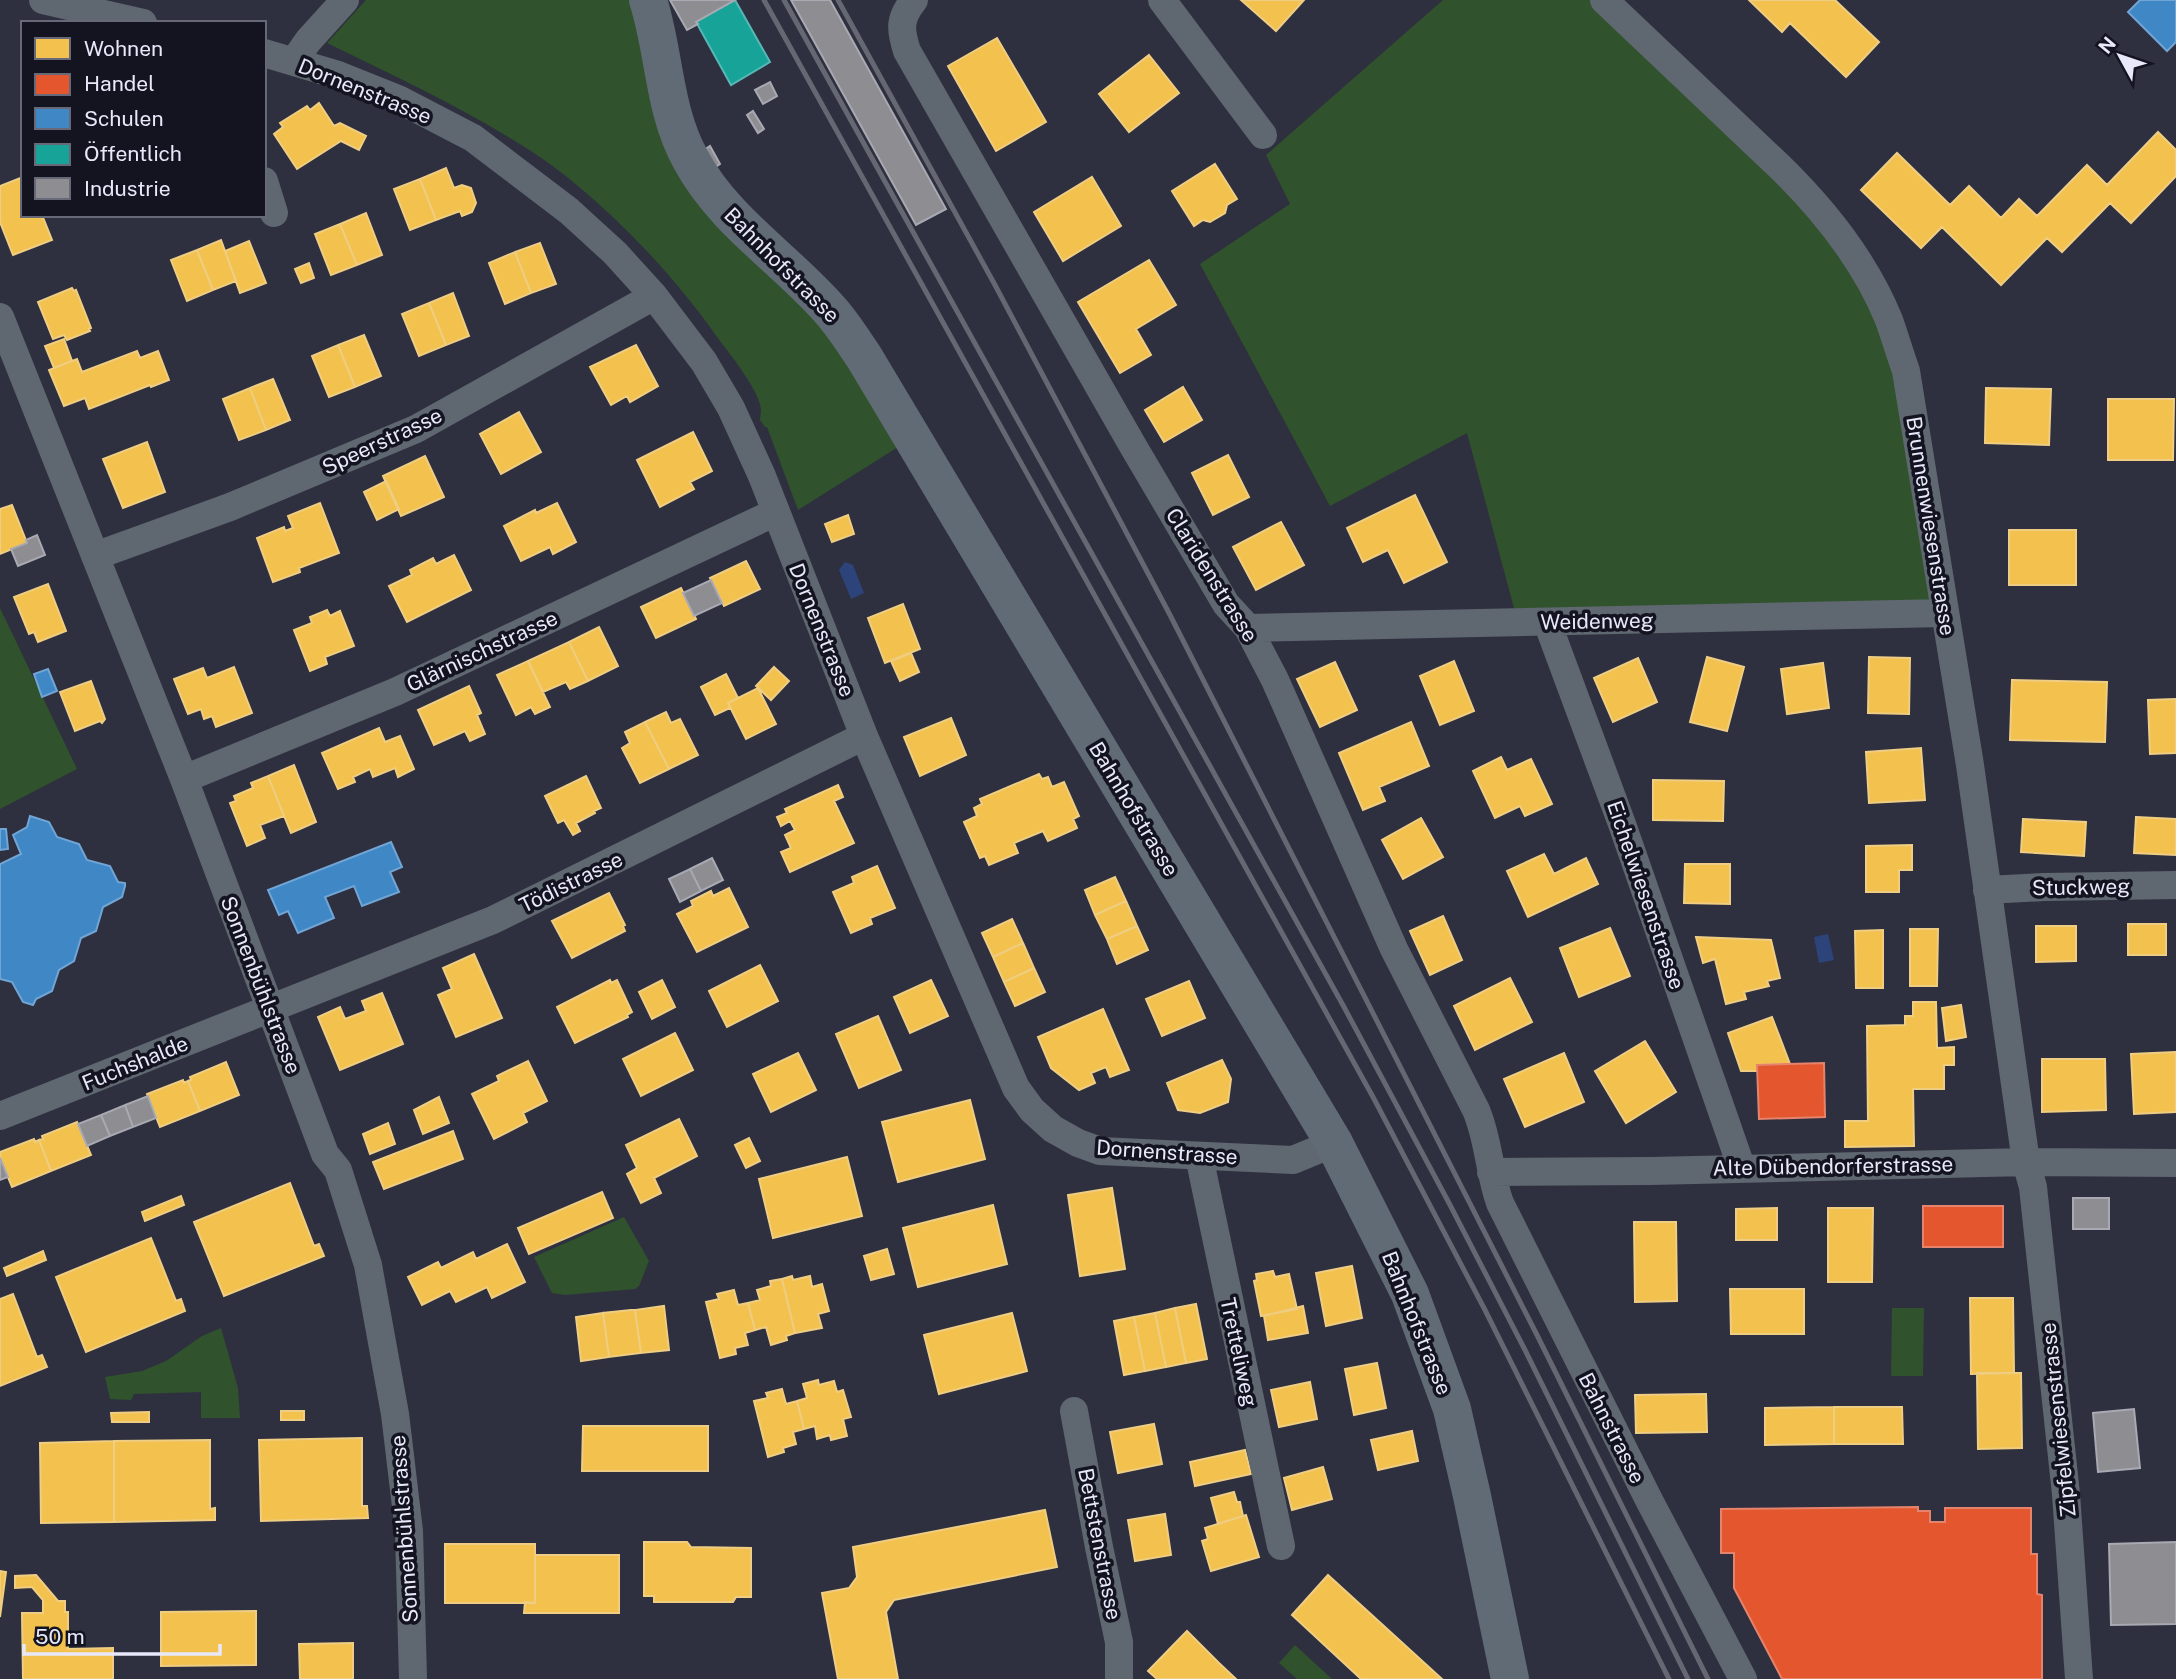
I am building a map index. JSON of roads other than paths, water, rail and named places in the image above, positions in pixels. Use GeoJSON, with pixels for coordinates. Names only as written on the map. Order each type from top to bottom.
{"type":"FeatureCollection","features":[{"type":"Feature","properties":{"kind":"street"},"geometry":{"type":"LineString","coordinates":[[43,0],[133,21]]}},
{"type":"Feature","properties":{"kind":"street"},"geometry":{"type":"LineString","coordinates":[[294,61],[345,0]]}},
{"type":"Feature","properties":{"kind":"street","name":"Bahnhofstrasse"},"geometry":{"type":"LineString","coordinates":[[649,0],[666,92],[690,160],[718,201],[830,309],[859,349],[1334,1143],[1410,1294],[1452,1409],[1510,1679]]}},
{"type":"Feature","properties":{"kind":"street","name":"Claridenstrasse"},"geometry":{"type":"LineString","coordinates":[[914,0],[906,10],[900,29],[907,51],[1226,604],[1248,628],[1275,680],[1394,949],[1476,1110],[1483,1130],[1491,1172]]}},
{"type":"Feature","properties":{"kind":"street"},"geometry":{"type":"LineString","coordinates":[[1162,0],[1263,135]]}},
{"type":"Feature","properties":{"kind":"street","name":"Brunnenwiesenstrasse"},"geometry":{"type":"LineString","coordinates":[[1604,0],[1809,195],[1840,232],[1866,274],[1888,318],[1906,371],[1970,765],[2026,1162]]}},
{"type":"Feature","properties":{"kind":"street","name":"Dornenstrasse"},"geometry":{"type":"LineString","coordinates":[[266,54],[338,75],[398,99],[473,138],[569,211],[615,253],[654,296],[704,362],[731,408],[762,475],[864,736],[1006,1067],[1016,1088],[1032,1110],[1053,1129],[1100,1151],[1293,1160],[1334,1143]]}},
{"type":"Feature","properties":{"kind":"street"},"geometry":{"type":"LineString","coordinates":[[266,187],[274,213]]}},
{"type":"Feature","properties":{"kind":"street","name":"Speerstrasse"},"geometry":{"type":"LineString","coordinates":[[95,556],[230,507],[416,429],[654,296]]}},
{"type":"Feature","properties":{"kind":"street","name":"Sonnenbühlstrasse"},"geometry":{"type":"LineString","coordinates":[[0,317],[184,779],[325,1154],[338,1170],[368,1265],[395,1413],[409,1531],[413,1679]]}},
{"type":"Feature","properties":{"kind":"street","name":"Glärnischstrasse"},"geometry":{"type":"LineString","coordinates":[[184,779],[395,692],[776,512]]}},
{"type":"Feature","properties":{"kind":"street","name":"Weidenweg"},"geometry":{"type":"LineString","coordinates":[[1248,628],[1945,613]]}},
{"type":"Feature","properties":{"kind":"street","name":"Eichelwiesenstrasse"},"geometry":{"type":"LineString","coordinates":[[1547,622],[1622,824],[1742,1169]]}},
{"type":"Feature","properties":{"kind":"street","name":"Tödistrasse"},"geometry":{"type":"LineString","coordinates":[[270,1009],[493,920],[864,736]]}},
{"type":"Feature","properties":{"kind":"street","name":"Stuckweg"},"geometry":{"type":"LineString","coordinates":[[1987,890],[2176,885]]}},
{"type":"Feature","properties":{"kind":"street","name":"Fuchshalde"},"geometry":{"type":"LineString","coordinates":[[0,1116],[270,1009]]}},
{"type":"Feature","properties":{"kind":"street","name":"Tretteliweg"},"geometry":{"type":"LineString","coordinates":[[1199,1156],[1281,1546]]}},
{"type":"Feature","properties":{"kind":"street","name":"Alte Dübendorferstrasse"},"geometry":{"type":"LineString","coordinates":[[1491,1172],[2026,1162],[2176,1163]]}},
{"type":"Feature","properties":{"kind":"street","name":"Zipfelwiesenstrasse"},"geometry":{"type":"LineString","coordinates":[[2026,1162],[2033,1186],[2066,1494],[2079,1679]]}},
{"type":"Feature","properties":{"kind":"street","name":"Bahnstrasse"},"geometry":{"type":"LineString","coordinates":[[1491,1172],[1500,1203],[1648,1500],[1743,1679]]}},
{"type":"Feature","properties":{"kind":"street","name":"Bettstenstrasse"},"geometry":{"type":"LineString","coordinates":[[1074,1410],[1119,1642],[1119,1679]]}},
{"type":"Feature","properties":{"kind":"water"},"geometry":{"type":"Polygon","coordinates":[[[845,562],[853,565],[864,593],[851,599],[839,570],[845,562]]]}},
{"type":"Feature","properties":{"kind":"water"},"geometry":{"type":"Polygon","coordinates":[[[1828,934],[1834,960],[1819,963],[1814,937],[1828,934]]]}},
{"type":"Feature","properties":{"kind":"railway"},"geometry":{"type":"LineString","coordinates":[[764,0],[1373,1097],[1485,1310],[1669,1679]]}},
{"type":"Feature","properties":{"kind":"railway"},"geometry":{"type":"LineString","coordinates":[[784,0],[1344,1007],[1524,1348],[1688,1679]]}},
{"type":"Feature","properties":{"kind":"railway"},"geometry":{"type":"LineString","coordinates":[[838,0],[995,285],[1169,613],[1538,1337],[1708,1679]]}}]}
